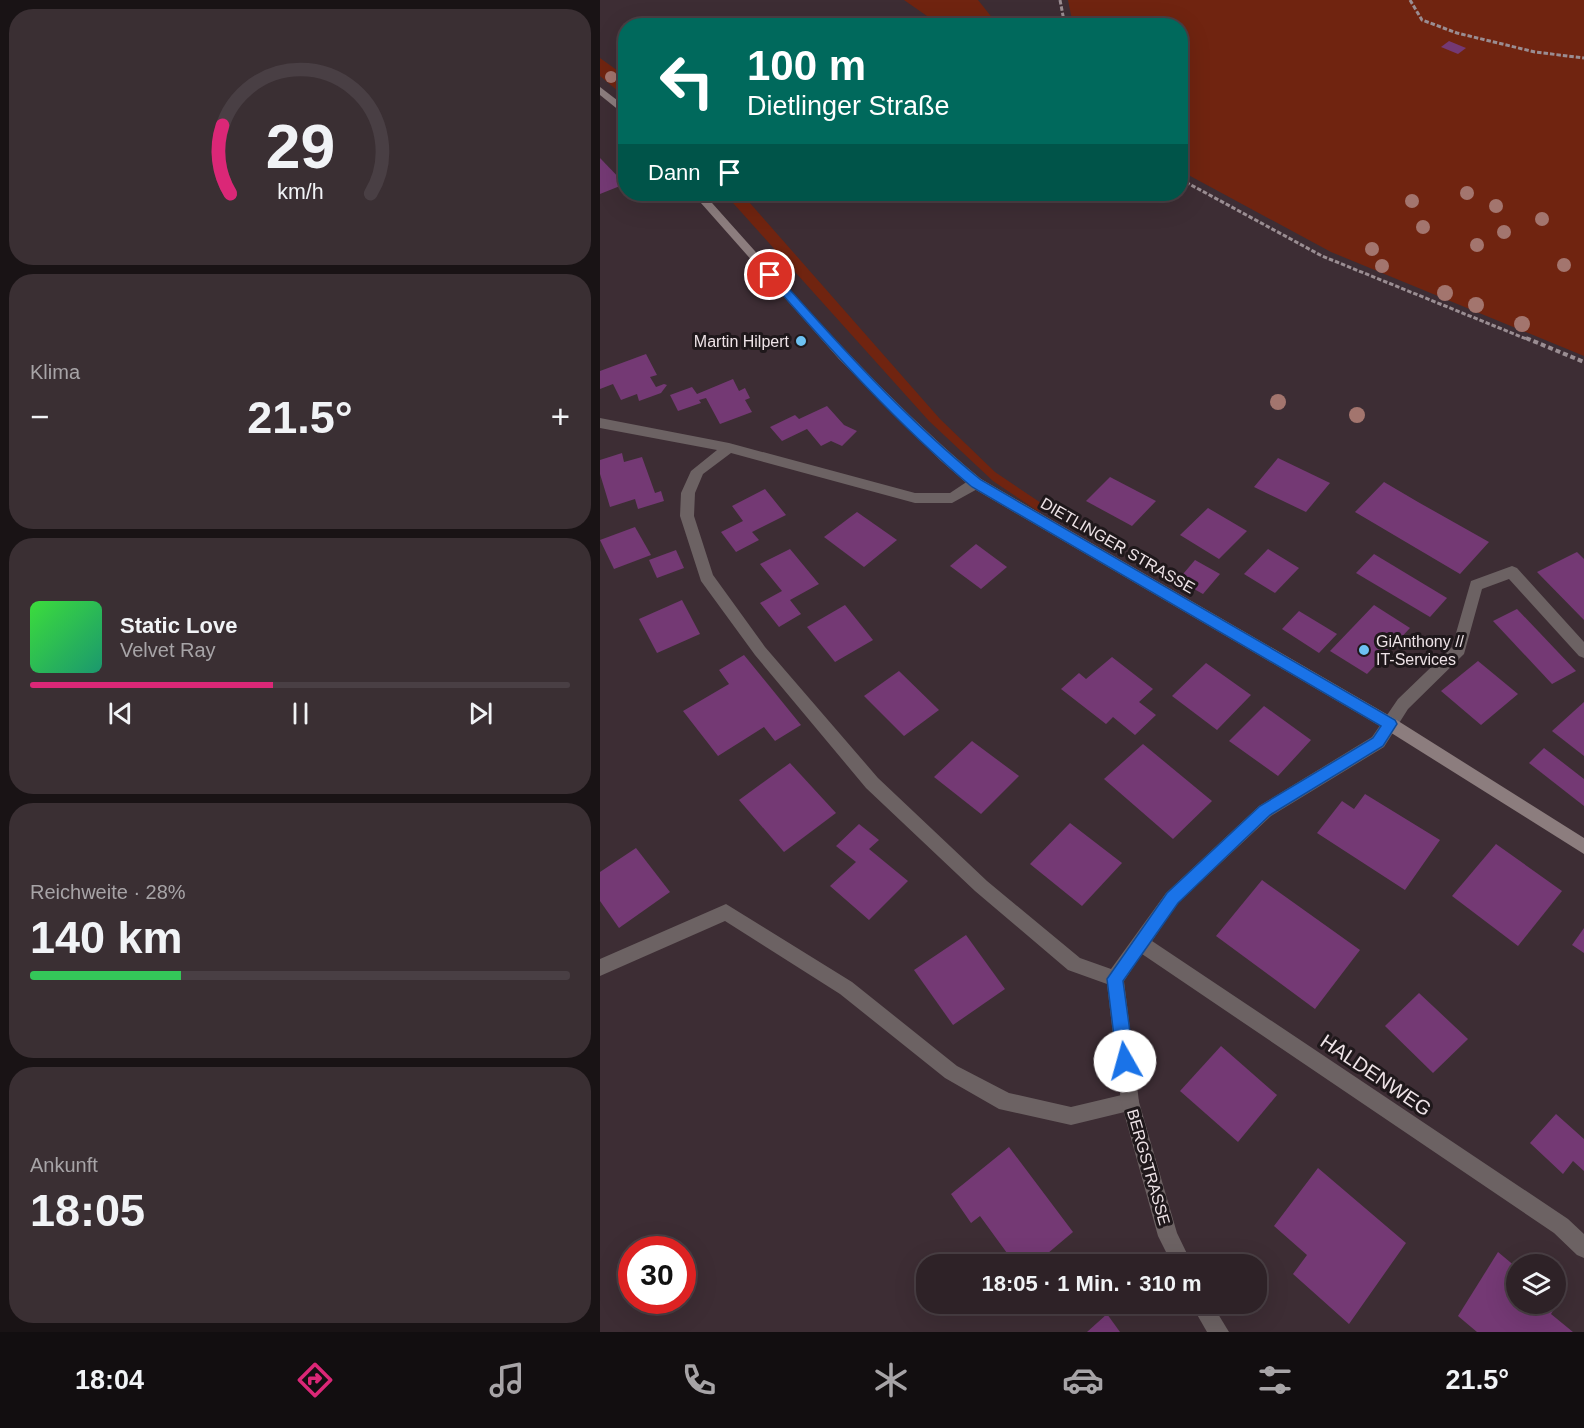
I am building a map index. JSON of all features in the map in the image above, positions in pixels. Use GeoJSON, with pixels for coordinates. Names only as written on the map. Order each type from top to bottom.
{"type":"FeatureCollection","features":[{"type":"Feature","properties":{"kind":"street"},"geometry":{"type":"LineString","coordinates":[[600,90],[618,106]]}},
{"type":"Feature","properties":{"kind":"street","name":"DIETLINGER STRASSE"},"geometry":{"type":"LineString","coordinates":[[704,201],[843,356],[945,457],[976,483],[1390,724],[1584,847]]}},
{"type":"Feature","properties":{"kind":"street"},"geometry":{"type":"LineString","coordinates":[[600,423],[729,448],[915,498],[952,498],[976,483]]}},
{"type":"Feature","properties":{"kind":"street"},"geometry":{"type":"LineString","coordinates":[[729,448],[698,471],[688,493],[687,516],[706,577],[760,651],[872,783],[981,886],[1074,964],[1115,979],[1172,898],[1265,811],[1378,742],[1403,704],[1459,650],[1476,585],[1512,572],[1584,652]]}},
{"type":"Feature","properties":{"kind":"street"},"geometry":{"type":"LineString","coordinates":[[600,968],[726,912],[846,988],[951,1072],[1006,1102],[1071,1116],[1130,1102]]}},
{"type":"Feature","properties":{"kind":"street","name":"HALDENWEG"},"geometry":{"type":"LineString","coordinates":[[1140,943],[1560,1226],[1584,1248]]}},
{"type":"Feature","properties":{"kind":"street","name":"BERGSTRASSE"},"geometry":{"type":"LineString","coordinates":[[1115,979],[1130,1102],[1168,1236],[1177,1254]]}},
{"type":"Feature","properties":{"kind":"street"},"geometry":{"type":"LineString","coordinates":[[1207,1314],[1219,1332]]}},
{"type":"Feature","properties":{"kind":"path"},"geometry":{"type":"LineString","coordinates":[[1060,0],[1063,18]]}},
{"type":"Feature","properties":{"kind":"path"},"geometry":{"type":"LineString","coordinates":[[1410,0],[1422,20],[1457,33],[1535,52],[1584,58]]}},
{"type":"Feature","properties":{"kind":"path"},"geometry":{"type":"LineString","coordinates":[[1188,183],[1322,256],[1584,362]]}},
{"type":"Feature","properties":{"kind":"shaded area"},"geometry":{"type":"Polygon","coordinates":[[[904,0],[978,0],[992,18],[930,18],[904,0]]]}},
{"type":"Feature","properties":{"kind":"shaded area"},"geometry":{"type":"Polygon","coordinates":[[[1068,0],[1584,0],[1584,356],[1331,252],[1188,175],[1188,18],[1072,18],[1068,0]]]}},
{"type":"Feature","properties":{"kind":"shaded area"},"geometry":{"type":"Polygon","coordinates":[[[600,58],[618,71],[618,91],[600,76],[600,58]]]}},
{"type":"Feature","properties":{"kind":"shaded area"},"geometry":{"type":"Polygon","coordinates":[[[731,201],[748,201],[940,419],[995,472],[1047,507],[1039,512],[993,481],[929,421],[731,201]]]}},
{"type":"Feature","properties":{"kind":"building"},"geometry":{"type":"Polygon","coordinates":[[[1449,41],[1466,48],[1458,54],[1441,47],[1449,41]]]}},
{"type":"Feature","properties":{"kind":"building"},"geometry":{"type":"Polygon","coordinates":[[[600,158],[618,177],[618,187],[600,194],[600,158]]]}},
{"type":"Feature","properties":{"kind":"building"},"geometry":{"type":"Polygon","coordinates":[[[646,354],[657,375],[650,377],[656,387],[667,385],[661,393],[639,401],[637,394],[621,400],[613,384],[600,389],[600,371],[646,354]]]}},
{"type":"Feature","properties":{"kind":"building"},"geometry":{"type":"Polygon","coordinates":[[[733,379],[739,391],[745,388],[750,398],[745,400],[752,412],[720,424],[706,398],[699,400],[701,403],[678,411],[670,395],[692,387],[697,394],[733,379]]]}},
{"type":"Feature","properties":{"kind":"building"},"geometry":{"type":"Polygon","coordinates":[[[827,406],[844,425],[857,431],[842,446],[831,441],[821,446],[807,429],[782,441],[770,427],[795,415],[799,419],[827,406]]]}},
{"type":"Feature","properties":{"kind":"building"},"geometry":{"type":"Polygon","coordinates":[[[622,453],[624,462],[642,457],[655,493],[661,491],[664,501],[638,509],[635,499],[610,507],[600,474],[600,460],[622,453]]]}},
{"type":"Feature","properties":{"kind":"building"},"geometry":{"type":"Polygon","coordinates":[[[1278,458],[1330,483],[1306,512],[1254,487],[1278,458]]]}},
{"type":"Feature","properties":{"kind":"building"},"geometry":{"type":"Polygon","coordinates":[[[1110,477],[1156,501],[1132,526],[1086,501],[1110,477]]]}},
{"type":"Feature","properties":{"kind":"building"},"geometry":{"type":"Polygon","coordinates":[[[1384,482],[1489,542],[1460,574],[1355,512],[1384,482]]]}},
{"type":"Feature","properties":{"kind":"building"},"geometry":{"type":"Polygon","coordinates":[[[765,489],[786,515],[752,532],[759,540],[736,552],[721,532],[743,521],[732,506],[765,489]]]}},
{"type":"Feature","properties":{"kind":"building"},"geometry":{"type":"Polygon","coordinates":[[[1208,508],[1247,531],[1219,559],[1180,535],[1208,508]]]}},
{"type":"Feature","properties":{"kind":"building"},"geometry":{"type":"Polygon","coordinates":[[[857,512],[897,540],[864,567],[824,537],[857,512]]]}},
{"type":"Feature","properties":{"kind":"building"},"geometry":{"type":"Polygon","coordinates":[[[635,527],[651,555],[614,569],[600,540],[635,527]]]}},
{"type":"Feature","properties":{"kind":"building"},"geometry":{"type":"Polygon","coordinates":[[[976,544],[1007,567],[981,589],[950,566],[976,544]]]}},
{"type":"Feature","properties":{"kind":"building"},"geometry":{"type":"Polygon","coordinates":[[[790,549],[819,584],[790,600],[801,614],[779,627],[760,603],[782,591],[760,564],[790,549]]]}},
{"type":"Feature","properties":{"kind":"building"},"geometry":{"type":"Polygon","coordinates":[[[1268,549],[1299,568],[1275,593],[1244,574],[1268,549]]]}},
{"type":"Feature","properties":{"kind":"building"},"geometry":{"type":"Polygon","coordinates":[[[676,550],[684,568],[657,578],[649,560],[676,550]]]}},
{"type":"Feature","properties":{"kind":"building"},"geometry":{"type":"Polygon","coordinates":[[[1577,552],[1584,559],[1584,620],[1537,572],[1577,552]]]}},
{"type":"Feature","properties":{"kind":"building"},"geometry":{"type":"Polygon","coordinates":[[[1374,554],[1447,598],[1430,617],[1356,573],[1374,554]]]}},
{"type":"Feature","properties":{"kind":"building"},"geometry":{"type":"Polygon","coordinates":[[[1195,560],[1220,574],[1203,594],[1178,580],[1195,560]]]}},
{"type":"Feature","properties":{"kind":"building"},"geometry":{"type":"Polygon","coordinates":[[[682,600],[700,634],[657,653],[639,619],[682,600]]]}},
{"type":"Feature","properties":{"kind":"building"},"geometry":{"type":"Polygon","coordinates":[[[845,605],[873,640],[835,662],[807,627],[845,605]]]}},
{"type":"Feature","properties":{"kind":"building"},"geometry":{"type":"Polygon","coordinates":[[[1374,605],[1410,628],[1367,674],[1330,651],[1374,605]]]}},
{"type":"Feature","properties":{"kind":"building"},"geometry":{"type":"Polygon","coordinates":[[[1517,609],[1576,671],[1552,684],[1493,621],[1517,609]]]}},
{"type":"Feature","properties":{"kind":"building"},"geometry":{"type":"Polygon","coordinates":[[[1299,611],[1337,634],[1319,653],[1282,629],[1299,611]]]}},
{"type":"Feature","properties":{"kind":"building"},"geometry":{"type":"Polygon","coordinates":[[[744,655],[801,725],[775,741],[764,727],[718,756],[683,711],[729,684],[719,670],[744,655]]]}},
{"type":"Feature","properties":{"kind":"building"},"geometry":{"type":"Polygon","coordinates":[[[1112,657],[1153,689],[1139,702],[1156,715],[1135,735],[1113,717],[1106,724],[1061,689],[1079,673],[1086,679],[1112,657]]]}},
{"type":"Feature","properties":{"kind":"building"},"geometry":{"type":"Polygon","coordinates":[[[1478,661],[1518,694],[1481,725],[1441,691],[1478,661]]]}},
{"type":"Feature","properties":{"kind":"building"},"geometry":{"type":"Polygon","coordinates":[[[1206,663],[1251,695],[1217,730],[1172,696],[1206,663]]]}},
{"type":"Feature","properties":{"kind":"building"},"geometry":{"type":"Polygon","coordinates":[[[899,671],[939,710],[904,736],[864,696],[899,671]]]}},
{"type":"Feature","properties":{"kind":"building"},"geometry":{"type":"Polygon","coordinates":[[[1584,702],[1584,756],[1552,731],[1584,702]]]}},
{"type":"Feature","properties":{"kind":"building"},"geometry":{"type":"Polygon","coordinates":[[[1264,706],[1311,740],[1278,776],[1229,741],[1264,706]]]}},
{"type":"Feature","properties":{"kind":"building"},"geometry":{"type":"Polygon","coordinates":[[[972,741],[1019,776],[981,814],[934,777],[972,741]]]}},
{"type":"Feature","properties":{"kind":"building"},"geometry":{"type":"Polygon","coordinates":[[[1143,744],[1212,801],[1173,839],[1104,779],[1143,744]]]}},
{"type":"Feature","properties":{"kind":"building"},"geometry":{"type":"Polygon","coordinates":[[[1544,748],[1584,779],[1584,806],[1529,763],[1544,748]]]}},
{"type":"Feature","properties":{"kind":"building"},"geometry":{"type":"Polygon","coordinates":[[[790,763],[836,813],[784,852],[739,800],[790,763]]]}},
{"type":"Feature","properties":{"kind":"building"},"geometry":{"type":"Polygon","coordinates":[[[1365,794],[1440,840],[1405,890],[1317,833],[1342,801],[1354,809],[1365,794]]]}},
{"type":"Feature","properties":{"kind":"building"},"geometry":{"type":"Polygon","coordinates":[[[1070,823],[1122,863],[1082,906],[1030,864],[1070,823]]]}},
{"type":"Feature","properties":{"kind":"building"},"geometry":{"type":"Polygon","coordinates":[[[859,824],[879,840],[869,849],[908,881],[869,920],[830,886],[856,862],[836,846],[859,824]]]}},
{"type":"Feature","properties":{"kind":"building"},"geometry":{"type":"Polygon","coordinates":[[[1496,844],[1562,891],[1518,946],[1452,896],[1496,844]]]}},
{"type":"Feature","properties":{"kind":"building"},"geometry":{"type":"Polygon","coordinates":[[[636,848],[670,892],[619,928],[600,901],[600,872],[636,848]]]}},
{"type":"Feature","properties":{"kind":"building"},"geometry":{"type":"Polygon","coordinates":[[[1262,880],[1360,950],[1315,1009],[1216,936],[1262,880]]]}},
{"type":"Feature","properties":{"kind":"building"},"geometry":{"type":"Polygon","coordinates":[[[1584,928],[1584,953],[1572,945],[1584,928]]]}},
{"type":"Feature","properties":{"kind":"building"},"geometry":{"type":"Polygon","coordinates":[[[966,935],[1005,989],[953,1025],[914,970],[966,935]]]}},
{"type":"Feature","properties":{"kind":"building"},"geometry":{"type":"Polygon","coordinates":[[[1419,993],[1468,1039],[1433,1073],[1385,1026],[1419,993]]]}},
{"type":"Feature","properties":{"kind":"building"},"geometry":{"type":"Polygon","coordinates":[[[1221,1046],[1277,1095],[1238,1142],[1180,1091],[1221,1046]]]}},
{"type":"Feature","properties":{"kind":"building"},"geometry":{"type":"Polygon","coordinates":[[[1556,1114],[1584,1139],[1584,1171],[1573,1161],[1563,1174],[1530,1143],[1556,1114]]]}},
{"type":"Feature","properties":{"kind":"building"},"geometry":{"type":"Polygon","coordinates":[[[1009,1147],[1073,1232],[1047,1254],[1008,1254],[980,1216],[971,1223],[951,1194],[1009,1147]]]}},
{"type":"Feature","properties":{"kind":"building"},"geometry":{"type":"Polygon","coordinates":[[[1318,1168],[1406,1243],[1349,1324],[1293,1274],[1307,1255],[1274,1226],[1318,1168]]]}},
{"type":"Feature","properties":{"kind":"building"},"geometry":{"type":"Polygon","coordinates":[[[1498,1252],[1506,1259],[1506,1314],[1551,1314],[1573,1332],[1477,1332],[1458,1316],[1498,1252]]]}},
{"type":"Feature","properties":{"kind":"building"},"geometry":{"type":"Polygon","coordinates":[[[1107,1314],[1120,1332],[1087,1332],[1107,1314]]]}},
{"type":"Feature","properties":{"kind":"place","name":"Martin Hilpert"},"geometry":{"type":"Point","coordinates":[801,341]}},
{"type":"Feature","properties":{"kind":"place","name":"GiAnthony // IT-Services"},"geometry":{"type":"Point","coordinates":[1364,650]}},
{"type":"Feature","properties":{"kind":"route"},"geometry":{"type":"LineString","coordinates":[[770,275],[843,356],[945,457],[976,483],[1390,724],[1378,742],[1265,811],[1172,898],[1115,979],[1125,1061]]}}]}
